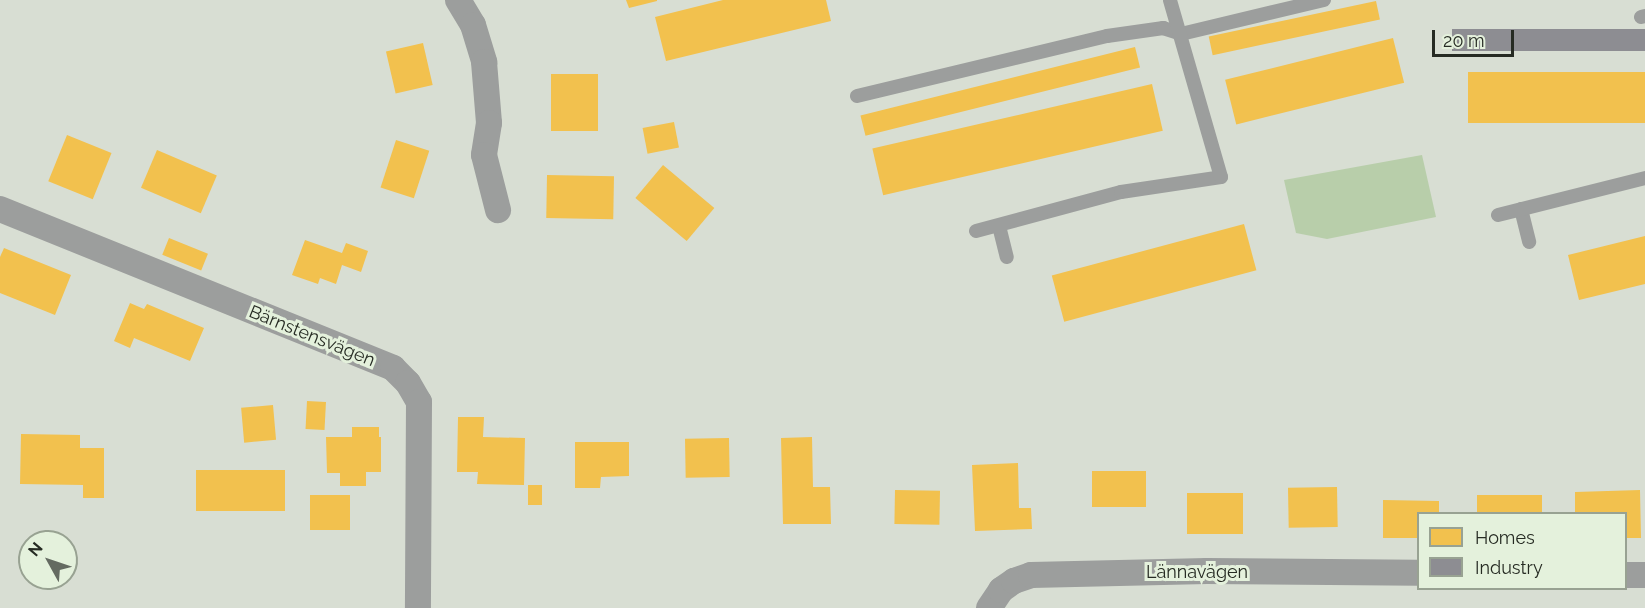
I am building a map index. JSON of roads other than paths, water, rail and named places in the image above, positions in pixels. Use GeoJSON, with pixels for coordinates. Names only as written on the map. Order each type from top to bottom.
{"type":"FeatureCollection","features":[{"type":"Feature","properties":{"kind":"street"},"geometry":{"type":"LineString","coordinates":[[458,0],[473,25],[484,63],[489,123],[484,155],[498,210]]}},
{"type":"Feature","properties":{"kind":"street","name":"Bärnstensvägen"},"geometry":{"type":"LineString","coordinates":[[0,209],[393,368],[408,383],[419,402],[418,608]]}},
{"type":"Feature","properties":{"kind":"street","name":"Lännavägen"},"geometry":{"type":"LineString","coordinates":[[989,608],[1001,590],[1014,581],[1031,575],[1207,571],[1417,573]]}},
{"type":"Feature","properties":{"kind":"street"},"geometry":{"type":"LineString","coordinates":[[1627,575],[1645,575]]}},
{"type":"Feature","properties":{"kind":"lane"},"geometry":{"type":"LineString","coordinates":[[976,231],[1121,192],[1221,177],[1170,0]]}},
{"type":"Feature","properties":{"kind":"lane"},"geometry":{"type":"LineString","coordinates":[[857,96],[1107,36],[1163,28],[1181,34],[1324,0]]}},
{"type":"Feature","properties":{"kind":"lane"},"geometry":{"type":"LineString","coordinates":[[1498,215],[1645,178]]}},
{"type":"Feature","properties":{"kind":"lane"},"geometry":{"type":"LineString","coordinates":[[1521,209],[1529,242]]}},
{"type":"Feature","properties":{"kind":"lane"},"geometry":{"type":"LineString","coordinates":[[999,226],[1007,257]]}}]}
